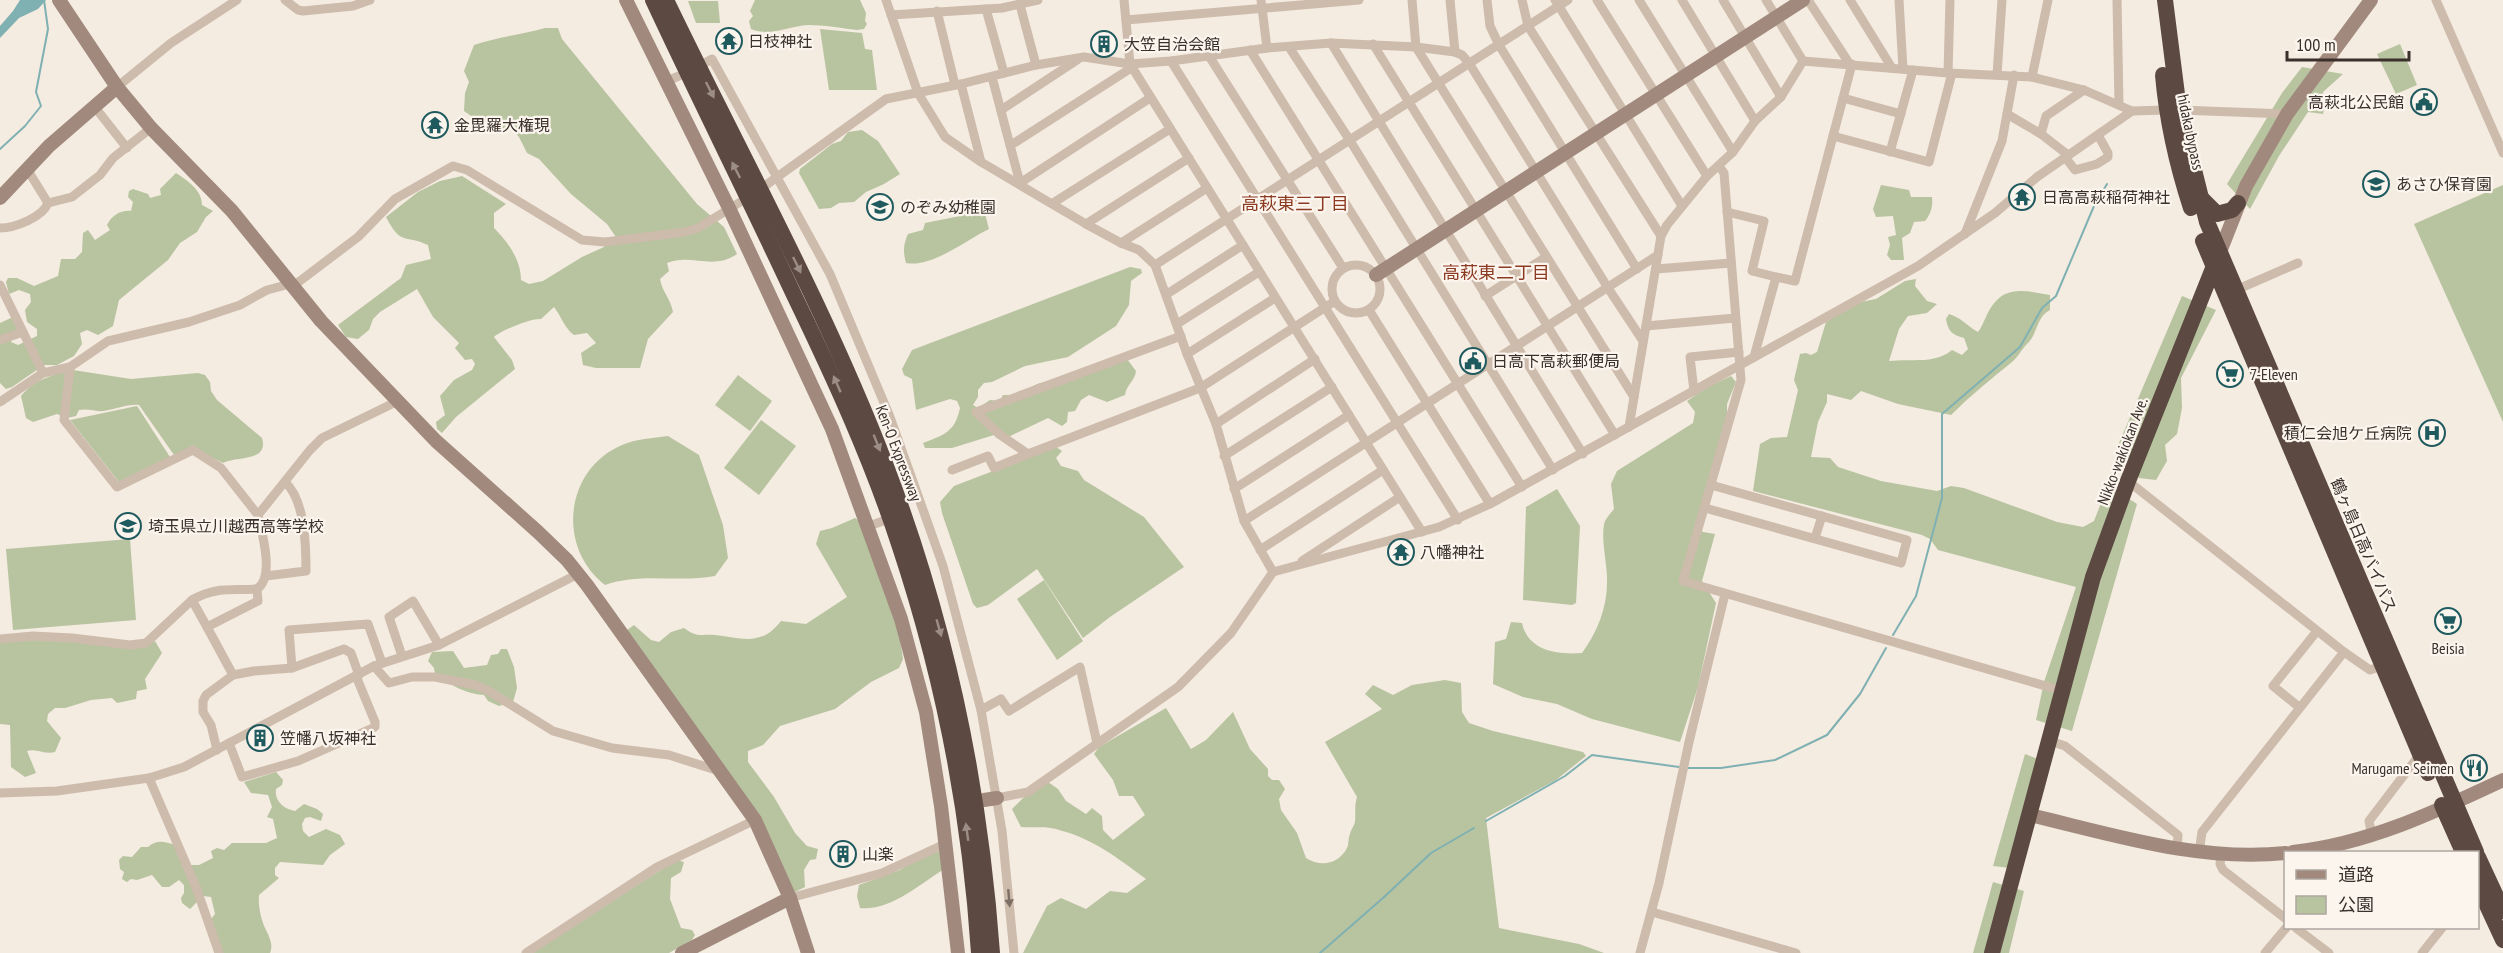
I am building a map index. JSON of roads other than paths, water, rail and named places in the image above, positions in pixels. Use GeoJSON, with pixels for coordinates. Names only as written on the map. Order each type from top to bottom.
{"type":"FeatureCollection","features":[{"type":"Feature","properties":{"kind":"highway","name":"Ken-O Expressway"},"geometry":{"type":"LineString","coordinates":[[653,0],[837,384],[899,543],[937,673],[952,745],[974,877],[980,953]]}},
{"type":"Feature","properties":{"kind":"highway","name":"Ken-O Expressway"},"geometry":{"type":"LineString","coordinates":[[666,0],[814,300],[887,468],[932,602],[949,663],[965,735],[982,843],[992,953]]}},
{"type":"Feature","properties":{"kind":"highway","name":"hidaka bypass"},"geometry":{"type":"LineString","coordinates":[[2155,0],[2172,110],[2217,259]]}},
{"type":"Feature","properties":{"kind":"highway","name":"hidaka bypass"},"geometry":{"type":"LineString","coordinates":[[2165,0],[2176,156],[2190,205],[2217,259]]}},
{"type":"Feature","properties":{"kind":"highway"},"geometry":{"type":"LineString","coordinates":[[2198,193],[2217,214],[2232,210],[2238,203]]}},
{"type":"Feature","properties":{"kind":"highway","name":"鶴ヶ島日高バイパス"},"geometry":{"type":"LineString","coordinates":[[2217,259],[2448,806],[2463,851]]}},
{"type":"Feature","properties":{"kind":"highway","name":"Nikko-wakiokan Ave."},"geometry":{"type":"LineString","coordinates":[[1992,953],[2093,577],[2128,481],[2217,259]]}},
{"type":"Feature","properties":{"kind":"highway"},"geometry":{"type":"LineString","coordinates":[[2198,309],[2212,298],[2233,297]]}},
{"type":"Feature","properties":{"kind":"highway","name":"鶴ヶ島日高バイパス"},"geometry":{"type":"LineString","coordinates":[[2233,297],[2382,666],[2420,754],[2475,851]]}},
{"type":"Feature","properties":{"kind":"highway"},"geometry":{"type":"LineString","coordinates":[[2479,859],[2503,911]]}},
{"type":"Feature","properties":{"kind":"highway"},"geometry":{"type":"LineString","coordinates":[[2479,888],[2503,940]]}},
{"type":"Feature","properties":{"kind":"street"},"geometry":{"type":"LineString","coordinates":[[59,0],[117,87],[151,128],[232,211],[338,339],[462,465],[538,531],[578,574],[755,820],[790,898],[808,953]]}},
{"type":"Feature","properties":{"kind":"street"},"geometry":{"type":"LineString","coordinates":[[0,198],[49,146],[94,106],[171,44],[237,0]]}},
{"type":"Feature","properties":{"kind":"street"},"geometry":{"type":"LineString","coordinates":[[285,0],[303,11],[353,6],[370,0]]}},
{"type":"Feature","properties":{"kind":"street"},"geometry":{"type":"LineString","coordinates":[[626,0],[673,79],[736,204],[832,429],[902,619],[948,805],[947,843],[958,953]]}},
{"type":"Feature","properties":{"kind":"street"},"geometry":{"type":"LineString","coordinates":[[886,0],[918,93],[941,132],[981,162],[1086,224],[1139,250],[1155,265],[1200,388],[1216,424],[1244,521],[1273,572]]}},
{"type":"Feature","properties":{"kind":"street"},"geometry":{"type":"LineString","coordinates":[[891,15],[986,9],[1002,4],[1020,5],[1038,0]]}},
{"type":"Feature","properties":{"kind":"street"},"geometry":{"type":"LineString","coordinates":[[1011,145],[1128,70],[1130,64],[1124,0]]}},
{"type":"Feature","properties":{"kind":"street"},"geometry":{"type":"LineString","coordinates":[[1126,20],[1261,4],[1359,0]]}},
{"type":"Feature","properties":{"kind":"street"},"geometry":{"type":"LineString","coordinates":[[1412,0],[1416,47],[1634,397]]}},
{"type":"Feature","properties":{"kind":"street"},"geometry":{"type":"LineString","coordinates":[[1450,0],[1455,52]]}},
{"type":"Feature","properties":{"kind":"street"},"geometry":{"type":"LineString","coordinates":[[1487,0],[1490,26],[1499,45],[1637,269]]}},
{"type":"Feature","properties":{"kind":"street"},"geometry":{"type":"LineString","coordinates":[[1522,0],[1528,26],[1661,236]]}},
{"type":"Feature","properties":{"kind":"street"},"geometry":{"type":"LineString","coordinates":[[1155,265],[1378,120],[1499,45],[1557,3],[1568,0]]}},
{"type":"Feature","properties":{"kind":"street"},"geometry":{"type":"LineString","coordinates":[[1597,0],[1707,176]]}},
{"type":"Feature","properties":{"kind":"street"},"geometry":{"type":"LineString","coordinates":[[1639,0],[1733,152]]}},
{"type":"Feature","properties":{"kind":"street"},"geometry":{"type":"LineString","coordinates":[[1682,0],[1755,121]]}},
{"type":"Feature","properties":{"kind":"street"},"geometry":{"type":"LineString","coordinates":[[1723,0],[1781,97]]}},
{"type":"Feature","properties":{"kind":"street"},"geometry":{"type":"LineString","coordinates":[[1766,0],[1803,61]]}},
{"type":"Feature","properties":{"kind":"street"},"geometry":{"type":"LineString","coordinates":[[1381,272],[1803,0]]}},
{"type":"Feature","properties":{"kind":"street"},"geometry":{"type":"LineString","coordinates":[[1727,212],[1764,221],[1752,271],[1795,281],[1850,64],[1808,0]]}},
{"type":"Feature","properties":{"kind":"street"},"geometry":{"type":"LineString","coordinates":[[1850,0],[1892,68]]}},
{"type":"Feature","properties":{"kind":"street"},"geometry":{"type":"LineString","coordinates":[[1890,152],[1901,114],[1908,70],[1900,4],[1894,0]]}},
{"type":"Feature","properties":{"kind":"street"},"geometry":{"type":"LineString","coordinates":[[1833,136],[1929,162],[1950,73],[1950,0]]}},
{"type":"Feature","properties":{"kind":"street"},"geometry":{"type":"LineString","coordinates":[[1997,75],[2002,0]]}},
{"type":"Feature","properties":{"kind":"street"},"geometry":{"type":"LineString","coordinates":[[2032,77],[2048,0]]}},
{"type":"Feature","properties":{"kind":"street"},"geometry":{"type":"LineString","coordinates":[[2117,0],[2119,105]]}},
{"type":"Feature","properties":{"kind":"street","name":"Nikko-wakiokan Ave."},"geometry":{"type":"LineString","coordinates":[[2217,259],[2246,186],[2287,114],[2371,0]]}},
{"type":"Feature","properties":{"kind":"street"},"geometry":{"type":"LineString","coordinates":[[2436,0],[2503,153]]}},
{"type":"Feature","properties":{"kind":"street"},"geometry":{"type":"LineString","coordinates":[[1557,3],[1682,206]]}},
{"type":"Feature","properties":{"kind":"street"},"geometry":{"type":"LineString","coordinates":[[1261,4],[1267,48]]}},
{"type":"Feature","properties":{"kind":"street"},"geometry":{"type":"LineString","coordinates":[[1020,5],[1036,65]]}},
{"type":"Feature","properties":{"kind":"street"},"geometry":{"type":"LineString","coordinates":[[986,9],[1004,73]]}},
{"type":"Feature","properties":{"kind":"street"},"geometry":{"type":"LineString","coordinates":[[937,11],[981,162]]}},
{"type":"Feature","properties":{"kind":"street"},"geometry":{"type":"LineString","coordinates":[[1331,44],[1583,454]]}},
{"type":"Feature","properties":{"kind":"street"},"geometry":{"type":"LineString","coordinates":[[766,185],[886,99],[1036,65],[1084,57],[1130,64],[1267,48],[1331,44],[1372,44],[1455,52],[1462,55],[1469,63],[1643,341]]}},
{"type":"Feature","properties":{"kind":"street"},"geometry":{"type":"LineString","coordinates":[[1372,44],[1615,435]]}},
{"type":"Feature","properties":{"kind":"street"},"geometry":{"type":"LineString","coordinates":[[1289,47],[1349,139],[1553,470]]}},
{"type":"Feature","properties":{"kind":"street"},"geometry":{"type":"LineString","coordinates":[[1250,50],[1319,159],[1381,272],[1457,384],[1522,487]]}},
{"type":"Feature","properties":{"kind":"street"},"geometry":{"type":"LineString","coordinates":[[1209,56],[1343,268]]}},
{"type":"Feature","properties":{"kind":"street"},"geometry":{"type":"LineString","coordinates":[[705,63],[712,59],[830,274],[885,406],[944,567],[981,710],[990,799],[1002,831],[1014,953]]}},
{"type":"Feature","properties":{"kind":"street"},"geometry":{"type":"LineString","coordinates":[[1001,110],[1080,59]]}},
{"type":"Feature","properties":{"kind":"street"},"geometry":{"type":"LineString","coordinates":[[1171,61],[1458,520]]}},
{"type":"Feature","properties":{"kind":"street"},"geometry":{"type":"LineString","coordinates":[[1803,61],[2032,77],[2084,90],[2132,111],[2287,114]]}},
{"type":"Feature","properties":{"kind":"street"},"geometry":{"type":"LineString","coordinates":[[1629,427],[1661,236],[1667,225],[1707,176],[1733,152],[1755,121],[1781,97],[1803,61]]}},
{"type":"Feature","properties":{"kind":"street"},"geometry":{"type":"LineString","coordinates":[[1130,64],[1422,532]]}},
{"type":"Feature","properties":{"kind":"street"},"geometry":{"type":"LineString","coordinates":[[1965,234],[2002,141],[2014,75]]}},
{"type":"Feature","properties":{"kind":"street"},"geometry":{"type":"LineString","coordinates":[[992,76],[1020,183]]}},
{"type":"Feature","properties":{"kind":"street"},"geometry":{"type":"LineString","coordinates":[[2041,134],[2046,116],[2084,90]]}},
{"type":"Feature","properties":{"kind":"street"},"geometry":{"type":"LineString","coordinates":[[1020,183],[1150,98]]}},
{"type":"Feature","properties":{"kind":"street"},"geometry":{"type":"LineString","coordinates":[[1843,98],[1901,114]]}},
{"type":"Feature","properties":{"kind":"street"},"geometry":{"type":"LineString","coordinates":[[94,106],[127,147]]}},
{"type":"Feature","properties":{"kind":"street"},"geometry":{"type":"LineString","coordinates":[[990,799],[1028,792],[1178,687],[1230,633],[1273,572],[1422,532],[1458,520],[1491,504],[1918,266],[1995,213],[2037,177],[2132,111]]}},
{"type":"Feature","properties":{"kind":"street"},"geometry":{"type":"LineString","coordinates":[[2007,114],[2041,134],[2067,156],[2075,170],[2097,164],[2108,157],[2098,135]]}},
{"type":"Feature","properties":{"kind":"street"},"geometry":{"type":"LineString","coordinates":[[48,203],[72,197],[100,175],[112,158],[151,128]]}},
{"type":"Feature","properties":{"kind":"street"},"geometry":{"type":"LineString","coordinates":[[1053,203],[1170,129]]}},
{"type":"Feature","properties":{"kind":"street"},"geometry":{"type":"LineString","coordinates":[[1086,224],[1189,158]]}},
{"type":"Feature","properties":{"kind":"street"},"geometry":{"type":"LineString","coordinates":[[0,402],[43,373],[70,367],[108,341],[189,322],[240,305],[267,290],[291,285],[358,237],[395,199],[453,166],[467,170],[582,240],[605,242],[685,232],[698,228],[736,204]]}},
{"type":"Feature","properties":{"kind":"street"},"geometry":{"type":"LineString","coordinates":[[1719,166],[1724,174],[1741,381],[1683,581],[2062,691]]}},
{"type":"Feature","properties":{"kind":"street"},"geometry":{"type":"LineString","coordinates":[[27,169],[48,203]]}},
{"type":"Feature","properties":{"kind":"street"},"geometry":{"type":"LineString","coordinates":[[1121,243],[1207,188]]}},
{"type":"Feature","properties":{"kind":"street"},"geometry":{"type":"LineString","coordinates":[[0,228],[12,226],[37,215],[46,209],[48,203]]}},
{"type":"Feature","properties":{"kind":"street"},"geometry":{"type":"LineString","coordinates":[[1167,294],[1243,245]]}},
{"type":"Feature","properties":{"kind":"street"},"geometry":{"type":"LineString","coordinates":[[1244,521],[1658,255]]}},
{"type":"Feature","properties":{"kind":"street"},"geometry":{"type":"LineString","coordinates":[[1485,296],[1546,257]]}},
{"type":"Feature","properties":{"kind":"street"},"geometry":{"type":"LineString","coordinates":[[1656,269],[1731,263]]}},
{"type":"Feature","properties":{"kind":"street"},"geometry":{"type":"LineString","coordinates":[[2233,297],[2298,263]]}},
{"type":"Feature","properties":{"kind":"street"},"geometry":{"type":"LineString","coordinates":[[1350,265],[1365,266],[1381,272],[1379,298],[1369,310],[1362,313],[1347,312],[1335,301],[1331,288],[1333,280],[1343,268],[1350,265]]}},
{"type":"Feature","properties":{"kind":"street"},"geometry":{"type":"LineString","coordinates":[[1177,324],[1259,272]]}},
{"type":"Feature","properties":{"kind":"street"},"geometry":{"type":"LineString","coordinates":[[1754,357],[1776,277]]}},
{"type":"Feature","properties":{"kind":"street"},"geometry":{"type":"LineString","coordinates":[[0,285],[43,373]]}},
{"type":"Feature","properties":{"kind":"street"},"geometry":{"type":"LineString","coordinates":[[1187,354],[1275,298]]}},
{"type":"Feature","properties":{"kind":"street"},"geometry":{"type":"LineString","coordinates":[[952,470],[988,456],[994,468],[1200,388],[1335,301]]}},
{"type":"Feature","properties":{"kind":"street"},"geometry":{"type":"LineString","coordinates":[[1369,310],[1491,504]]}},
{"type":"Feature","properties":{"kind":"street"},"geometry":{"type":"LineString","coordinates":[[1646,326],[1736,318]]}},
{"type":"Feature","properties":{"kind":"street"},"geometry":{"type":"LineString","coordinates":[[0,340],[23,332]]}},
{"type":"Feature","properties":{"kind":"street"},"geometry":{"type":"LineString","coordinates":[[1028,454],[999,434],[976,412],[1181,336]]}},
{"type":"Feature","properties":{"kind":"street"},"geometry":{"type":"LineString","coordinates":[[1694,391],[1690,357],[1739,352]]}},
{"type":"Feature","properties":{"kind":"street"},"geometry":{"type":"LineString","coordinates":[[1216,424],[1315,359]]}},
{"type":"Feature","properties":{"kind":"street"},"geometry":{"type":"LineString","coordinates":[[0,639],[33,636],[130,645],[146,643],[192,600],[216,589],[257,589],[262,586],[266,576],[266,558],[258,515],[221,468],[193,450],[117,487],[64,420],[70,367]]}},
{"type":"Feature","properties":{"kind":"street"},"geometry":{"type":"LineString","coordinates":[[1224,456],[1332,387]]}},
{"type":"Feature","properties":{"kind":"street"},"geometry":{"type":"LineString","coordinates":[[258,515],[322,438],[398,401]]}},
{"type":"Feature","properties":{"kind":"street"},"geometry":{"type":"LineString","coordinates":[[1234,489],[1349,415]]}},
{"type":"Feature","properties":{"kind":"street"},"geometry":{"type":"LineString","coordinates":[[1260,550],[1383,470]]}},
{"type":"Feature","properties":{"kind":"street"},"geometry":{"type":"LineString","coordinates":[[2128,481],[2344,652],[2370,670],[2382,666]]}},
{"type":"Feature","properties":{"kind":"street"},"geometry":{"type":"LineString","coordinates":[[266,576],[306,572],[304,530],[292,489],[285,482]]}},
{"type":"Feature","properties":{"kind":"street"},"geometry":{"type":"LineString","coordinates":[[1705,508],[1901,563],[1907,540],[1711,485]]}},
{"type":"Feature","properties":{"kind":"street"},"geometry":{"type":"LineString","coordinates":[[1295,566],[1400,496]]}},
{"type":"Feature","properties":{"kind":"street"},"geometry":{"type":"LineString","coordinates":[[911,512],[923,508]]}},
{"type":"Feature","properties":{"kind":"street"},"geometry":{"type":"LineString","coordinates":[[1815,538],[1822,516]]}},
{"type":"Feature","properties":{"kind":"street"},"geometry":{"type":"LineString","coordinates":[[869,526],[883,521]]}},
{"type":"Feature","properties":{"kind":"street"},"geometry":{"type":"LineString","coordinates":[[0,793],[57,791],[149,778],[184,768],[378,664],[439,645],[578,574]]}},
{"type":"Feature","properties":{"kind":"street"},"geometry":{"type":"LineString","coordinates":[[207,627],[258,601],[257,589]]}},
{"type":"Feature","properties":{"kind":"street"},"geometry":{"type":"LineString","coordinates":[[1640,953],[1652,912],[1725,594]]}},
{"type":"Feature","properties":{"kind":"street"},"geometry":{"type":"LineString","coordinates":[[192,600],[233,675]]}},
{"type":"Feature","properties":{"kind":"street"},"geometry":{"type":"LineString","coordinates":[[402,656],[389,616],[413,601],[439,645]]}},
{"type":"Feature","properties":{"kind":"street"},"geometry":{"type":"LineString","coordinates":[[292,668],[289,630],[368,624],[378,664],[392,683],[412,676],[435,677],[475,685],[553,731],[566,736],[612,748],[669,755],[719,771]]}},
{"type":"Feature","properties":{"kind":"street"},"geometry":{"type":"LineString","coordinates":[[2299,707],[2273,687],[2317,631]]}},
{"type":"Feature","properties":{"kind":"street"},"geometry":{"type":"LineString","coordinates":[[217,750],[213,730],[203,712],[203,700],[216,686],[233,675],[292,668],[344,650],[352,655],[375,727],[298,761],[242,777],[229,743]]}},
{"type":"Feature","properties":{"kind":"street"},"geometry":{"type":"LineString","coordinates":[[2199,853],[2202,832],[2344,652]]}},
{"type":"Feature","properties":{"kind":"street"},"geometry":{"type":"LineString","coordinates":[[981,710],[1001,699],[1009,711],[1080,667],[1097,743]]}},
{"type":"Feature","properties":{"kind":"street"},"geometry":{"type":"LineString","coordinates":[[2050,741],[2065,746],[2178,835],[2176,850]]}},
{"type":"Feature","properties":{"kind":"street"},"geometry":{"type":"LineString","coordinates":[[2372,836],[2368,820],[2420,754]]}},
{"type":"Feature","properties":{"kind":"street"},"geometry":{"type":"LineString","coordinates":[[149,778],[196,887],[219,953]]}},
{"type":"Feature","properties":{"kind":"street"},"geometry":{"type":"LineString","coordinates":[[2307,851],[2336,849],[2372,836],[2448,806],[2503,780]]}},
{"type":"Feature","properties":{"kind":"street"},"geometry":{"type":"LineString","coordinates":[[2030,815],[2176,850],[2221,855],[2284,853]]}},
{"type":"Feature","properties":{"kind":"street"},"geometry":{"type":"LineString","coordinates":[[526,953],[657,867],[755,820]]}},
{"type":"Feature","properties":{"kind":"street"},"geometry":{"type":"LineString","coordinates":[[682,953],[790,898],[882,873],[947,843]]}},
{"type":"Feature","properties":{"kind":"street"},"geometry":{"type":"LineString","coordinates":[[2221,855],[2220,864],[2223,870],[2284,917]]}},
{"type":"Feature","properties":{"kind":"street"},"geometry":{"type":"LineString","coordinates":[[1652,912],[1796,953]]}},
{"type":"Feature","properties":{"kind":"street"},"geometry":{"type":"LineString","coordinates":[[2265,953],[2284,929]]}},
{"type":"Feature","properties":{"kind":"street"},"geometry":{"type":"LineString","coordinates":[[2299,929],[2329,953]]}},
{"type":"Feature","properties":{"kind":"street"},"geometry":{"type":"LineString","coordinates":[[2422,953],[2440,929]]}},
{"type":"Feature","properties":{"kind":"water"},"geometry":{"type":"Polygon","coordinates":[[[20,0],[46,0],[38,9],[19,18],[0,38],[0,26],[20,0]]]}},
{"type":"Feature","properties":{"kind":"waterway"},"geometry":{"type":"LineString","coordinates":[[0,149],[25,126],[41,106],[36,92],[48,29],[44,0]]}},
{"type":"Feature","properties":{"kind":"waterway"},"geometry":{"type":"LineString","coordinates":[[1893,635],[1916,596],[1942,498],[1942,414],[2020,347],[2042,308],[2056,296],[2094,206],[2107,184]]}},
{"type":"Feature","properties":{"kind":"waterway"},"geometry":{"type":"LineString","coordinates":[[1688,768],[1721,768],[1775,760],[1827,735],[1860,694],[1886,648]]}},
{"type":"Feature","properties":{"kind":"waterway"},"geometry":{"type":"LineString","coordinates":[[1486,821],[1565,776],[1592,755],[1679,767]]}},
{"type":"Feature","properties":{"kind":"waterway"},"geometry":{"type":"LineString","coordinates":[[1320,953],[1431,853],[1474,828]]}},
{"type":"Feature","properties":{"kind":"place","name":"日枝神社"},"geometry":{"type":"Point","coordinates":[729,41]}},
{"type":"Feature","properties":{"kind":"place","name":"大笠自治会館"},"geometry":{"type":"Point","coordinates":[1104,44]}},
{"type":"Feature","properties":{"kind":"place","name":"高萩北公民館"},"geometry":{"type":"Point","coordinates":[2424,102]}},
{"type":"Feature","properties":{"kind":"place","name":"金毘羅大権現"},"geometry":{"type":"Point","coordinates":[435,125]}},
{"type":"Feature","properties":{"kind":"place","name":"あさひ保育園"},"geometry":{"type":"Point","coordinates":[2376,184]}},
{"type":"Feature","properties":{"kind":"place","name":"日高高萩稲荷神社"},"geometry":{"type":"Point","coordinates":[2022,197]}},
{"type":"Feature","properties":{"kind":"place","name":"のぞみ幼稚園"},"geometry":{"type":"Point","coordinates":[880,207]}},
{"type":"Feature","properties":{"kind":"place","name":"日高下高萩郵便局"},"geometry":{"type":"Point","coordinates":[1473,361]}},
{"type":"Feature","properties":{"kind":"place","name":"7-Eleven"},"geometry":{"type":"Point","coordinates":[2230,374]}},
{"type":"Feature","properties":{"kind":"place","name":"積仁会旭ケ丘病院"},"geometry":{"type":"Point","coordinates":[2432,433]}},
{"type":"Feature","properties":{"kind":"place","name":"埼玉県立川越西高等学校"},"geometry":{"type":"Point","coordinates":[128,526]}},
{"type":"Feature","properties":{"kind":"place","name":"八幡神社"},"geometry":{"type":"Point","coordinates":[1401,552]}},
{"type":"Feature","properties":{"kind":"place","name":"Beisia"},"geometry":{"type":"Point","coordinates":[2448,621]}},
{"type":"Feature","properties":{"kind":"place","name":"笠幡八坂神社"},"geometry":{"type":"Point","coordinates":[260,738]}},
{"type":"Feature","properties":{"kind":"place","name":"Marugame Seimen"},"geometry":{"type":"Point","coordinates":[2474,768]}},
{"type":"Feature","properties":{"kind":"place","name":"山楽"},"geometry":{"type":"Point","coordinates":[843,854]}},
{"type":"Feature","properties":{"kind":"district","name":"高萩東三丁目"},"geometry":{"type":"Point","coordinates":[1295,204]}},
{"type":"Feature","properties":{"kind":"district","name":"高萩東二丁目"},"geometry":{"type":"Point","coordinates":[1496,273]}}]}
